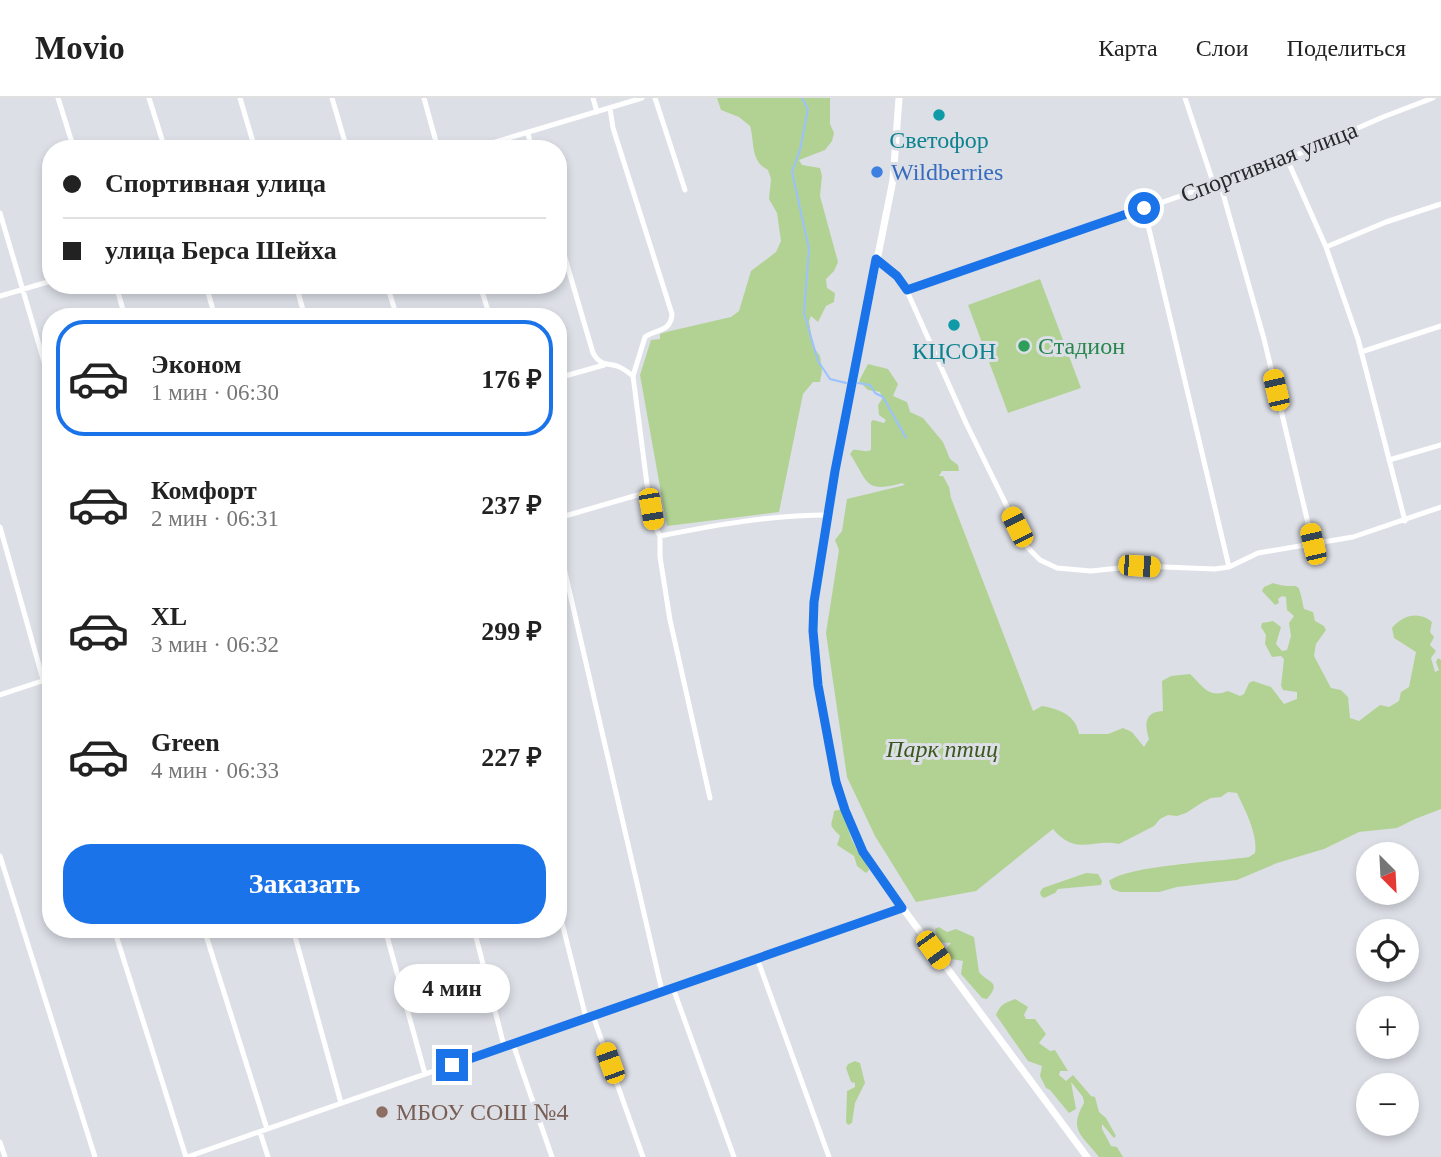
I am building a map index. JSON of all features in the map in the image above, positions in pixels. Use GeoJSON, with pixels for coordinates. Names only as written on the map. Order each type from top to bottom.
{"type":"FeatureCollection","features":[{"type":"Feature","properties":{"kind":"main road"},"geometry":{"type":"LineString","coordinates":[[899,98],[893,180],[856,364],[814,602],[813,631],[818,685],[845,810],[863,852],[1087,1157]]}},
{"type":"Feature","properties":{"kind":"street"},"geometry":{"type":"LineString","coordinates":[[58,98],[71,140]]}},
{"type":"Feature","properties":{"kind":"street"},"geometry":{"type":"LineString","coordinates":[[149,98],[162,140]]}},
{"type":"Feature","properties":{"kind":"street"},"geometry":{"type":"LineString","coordinates":[[240,98],[252,140]]}},
{"type":"Feature","properties":{"kind":"street"},"geometry":{"type":"LineString","coordinates":[[332,98],[344,140]]}},
{"type":"Feature","properties":{"kind":"street"},"geometry":{"type":"LineString","coordinates":[[424,98],[436,140]]}},
{"type":"Feature","properties":{"kind":"street"},"geometry":{"type":"LineString","coordinates":[[593,98],[597,112]]}},
{"type":"Feature","properties":{"kind":"street"},"geometry":{"type":"LineString","coordinates":[[506,140],[642,98]]}},
{"type":"Feature","properties":{"kind":"street"},"geometry":{"type":"LineString","coordinates":[[655,98],[685,190]]}},
{"type":"Feature","properties":{"kind":"street"},"geometry":{"type":"LineString","coordinates":[[1185,98],[1217,184],[1264,339],[1313,544]]}},
{"type":"Feature","properties":{"kind":"street","name":"Спортивная улица"},"geometry":{"type":"LineString","coordinates":[[907,290],[1287,159],[1382,117],[1433,98]]}},
{"type":"Feature","properties":{"kind":"street"},"geometry":{"type":"LineString","coordinates":[[610,108],[613,128],[672,314],[668,327],[645,337],[633,376],[648,492],[654,526],[660,536],[660,558],[670,620],[710,798]]}},
{"type":"Feature","properties":{"kind":"street"},"geometry":{"type":"LineString","coordinates":[[528,134],[530,140]]}},
{"type":"Feature","properties":{"kind":"street"},"geometry":{"type":"LineString","coordinates":[[1287,159],[1326,247],[1361,352],[1405,521]]}},
{"type":"Feature","properties":{"kind":"street"},"geometry":{"type":"LineString","coordinates":[[1326,247],[1385,222],[1441,204]]}},
{"type":"Feature","properties":{"kind":"street"},"geometry":{"type":"LineString","coordinates":[[1144,208],[1229,567]]}},
{"type":"Feature","properties":{"kind":"street"},"geometry":{"type":"LineString","coordinates":[[0,213],[42,354]]}},
{"type":"Feature","properties":{"kind":"street"},"geometry":{"type":"LineString","coordinates":[[876,259],[897,276],[907,290],[966,423],[1027,547],[1040,560],[1057,568],[1091,571],[1139,566],[1215,569],[1229,567],[1258,553],[1353,537],[1441,507]]}},
{"type":"Feature","properties":{"kind":"street"},"geometry":{"type":"LineString","coordinates":[[567,265],[593,353],[604,365]]}},
{"type":"Feature","properties":{"kind":"street"},"geometry":{"type":"LineString","coordinates":[[0,296],[42,284]]}},
{"type":"Feature","properties":{"kind":"street"},"geometry":{"type":"LineString","coordinates":[[1361,352],[1441,326]]}},
{"type":"Feature","properties":{"kind":"street"},"geometry":{"type":"LineString","coordinates":[[567,375],[604,365],[621,367],[633,376]]}},
{"type":"Feature","properties":{"kind":"street"},"geometry":{"type":"LineString","coordinates":[[1389,460],[1441,446]]}},
{"type":"Feature","properties":{"kind":"street"},"geometry":{"type":"LineString","coordinates":[[567,515],[648,492]]}},
{"type":"Feature","properties":{"kind":"street"},"geometry":{"type":"LineString","coordinates":[[660,536],[746,520],[793,515],[828,516]]}},
{"type":"Feature","properties":{"kind":"street"},"geometry":{"type":"LineString","coordinates":[[0,527],[42,677]]}},
{"type":"Feature","properties":{"kind":"street"},"geometry":{"type":"LineString","coordinates":[[567,580],[663,991]]}},
{"type":"Feature","properties":{"kind":"street"},"geometry":{"type":"LineString","coordinates":[[0,695],[42,681]]}},
{"type":"Feature","properties":{"kind":"street"},"geometry":{"type":"LineString","coordinates":[[0,856],[95,1157]]}},
{"type":"Feature","properties":{"kind":"street"},"geometry":{"type":"LineString","coordinates":[[117,938],[186,1157],[902,908]]}},
{"type":"Feature","properties":{"kind":"street"},"geometry":{"type":"LineString","coordinates":[[207,938],[267,1129]]}},
{"type":"Feature","properties":{"kind":"street"},"geometry":{"type":"LineString","coordinates":[[295,938],[341,1103]]}},
{"type":"Feature","properties":{"kind":"street"},"geometry":{"type":"LineString","coordinates":[[387,938],[425,1074]]}},
{"type":"Feature","properties":{"kind":"street"},"geometry":{"type":"LineString","coordinates":[[476,938],[504,1046]]}},
{"type":"Feature","properties":{"kind":"street"},"geometry":{"type":"LineString","coordinates":[[567,938],[589,1017],[643,1157]]}},
{"type":"Feature","properties":{"kind":"street"},"geometry":{"type":"LineString","coordinates":[[757,958],[829,1157]]}},
{"type":"Feature","properties":{"kind":"street"},"geometry":{"type":"LineString","coordinates":[[673,988],[734,1157]]}},
{"type":"Feature","properties":{"kind":"street"},"geometry":{"type":"LineString","coordinates":[[513,1044],[552,1157]]}},
{"type":"Feature","properties":{"kind":"street"},"geometry":{"type":"LineString","coordinates":[[260,1132],[268,1157]]}},
{"type":"Feature","properties":{"kind":"street"},"geometry":{"type":"LineString","coordinates":[[0,1142],[5,1157]]}},
{"type":"Feature","properties":{"kind":"green space"},"geometry":{"type":"Polygon","coordinates":[[[717,98],[830,98],[830,124],[834,133],[832,141],[825,150],[799,160],[802,165],[820,168],[822,176],[820,196],[838,262],[826,279],[827,288],[835,293],[834,302],[826,306],[818,322],[811,316],[809,321],[813,346],[820,356],[822,371],[820,382],[813,382],[803,394],[779,512],[667,526],[640,375],[651,340],[660,339],[660,334],[666,332],[731,317],[739,311],[751,271],[776,252],[781,241],[777,213],[769,199],[771,179],[768,170],[756,157],[750,126],[739,117],[721,110],[717,98]]]}},
{"type":"Feature","properties":{"kind":"green space","name":"Стадион"},"geometry":{"type":"Polygon","coordinates":[[[1040,279],[1081,388],[1008,413],[968,305],[1040,279]]]}},
{"type":"Feature","properties":{"kind":"green space","name":"Парк птиц"},"geometry":{"type":"Polygon","coordinates":[[[868,364],[888,369],[898,384],[893,396],[907,402],[910,412],[923,418],[943,442],[950,459],[958,465],[959,471],[942,471],[939,476],[943,476],[949,487],[1033,711],[1042,706],[1060,711],[1074,722],[1079,734],[1108,734],[1123,728],[1132,732],[1144,747],[1149,739],[1147,719],[1163,711],[1162,681],[1171,676],[1190,674],[1211,692],[1228,691],[1240,696],[1253,681],[1271,687],[1284,704],[1297,699],[1297,692],[1283,690],[1281,686],[1284,659],[1281,656],[1272,657],[1261,627],[1262,623],[1273,621],[1281,627],[1276,644],[1282,651],[1287,650],[1291,636],[1289,623],[1294,616],[1287,610],[1286,597],[1282,596],[1275,605],[1262,591],[1273,583],[1296,586],[1300,591],[1304,609],[1313,612],[1315,621],[1324,626],[1326,630],[1316,644],[1314,656],[1331,688],[1341,690],[1348,697],[1350,718],[1359,721],[1380,705],[1389,707],[1399,701],[1401,692],[1409,687],[1416,652],[1394,638],[1392,628],[1406,617],[1422,616],[1432,622],[1430,632],[1434,637],[1430,645],[1436,651],[1431,658],[1435,672],[1439,670],[1436,662],[1438,658],[1441,660],[1441,809],[1397,828],[1359,832],[1324,849],[1277,863],[1237,880],[1177,887],[1159,892],[1120,892],[1112,889],[1109,881],[1135,871],[1249,857],[1255,853],[1255,838],[1247,814],[1237,793],[1228,792],[1203,802],[1186,813],[1168,815],[1154,826],[1119,844],[1078,844],[1070,842],[1053,829],[976,891],[916,902],[875,836],[847,777],[826,633],[839,550],[835,540],[842,531],[847,499],[905,485],[902,483],[880,487],[868,483],[850,454],[853,450],[871,450],[871,422],[873,420],[884,423],[886,420],[879,415],[878,405],[882,399],[880,392],[868,390],[859,381],[868,364]]]}},
{"type":"Feature","properties":{"kind":"green space"},"geometry":{"type":"Polygon","coordinates":[[[842,809],[852,840],[868,866],[866,873],[857,866],[854,856],[837,845],[840,836],[832,823],[834,811],[842,809]]]}},
{"type":"Feature","properties":{"kind":"green space"},"geometry":{"type":"Polygon","coordinates":[[[1086,873],[1098,874],[1101,885],[1058,889],[1044,898],[1041,896],[1043,888],[1086,873]]]}},
{"type":"Feature","properties":{"kind":"green space"},"geometry":{"type":"Polygon","coordinates":[[[939,927],[947,932],[956,929],[974,937],[979,972],[994,986],[987,999],[982,998],[961,974],[963,961],[951,959],[945,950],[951,943],[937,942],[935,929],[939,927]]]}},
{"type":"Feature","properties":{"kind":"green space"},"geometry":{"type":"Polygon","coordinates":[[[1015,999],[1028,1007],[1024,1015],[1026,1019],[1035,1019],[1046,1034],[1039,1043],[1050,1051],[1055,1050],[1068,1071],[1060,1071],[1059,1075],[1066,1081],[1073,1075],[1091,1096],[1095,1097],[1099,1112],[1106,1118],[1116,1136],[1114,1138],[1102,1124],[1102,1129],[1111,1146],[1117,1147],[1123,1157],[1099,1157],[1077,1127],[1079,1112],[1084,1103],[1083,1097],[1071,1082],[1076,1109],[1069,1113],[1046,1088],[1040,1076],[1042,1066],[1028,1061],[996,1015],[1002,1006],[1015,999]]]}},
{"type":"Feature","properties":{"kind":"green space"},"geometry":{"type":"Polygon","coordinates":[[[855,1061],[860,1063],[865,1083],[855,1103],[852,1123],[848,1125],[847,1091],[855,1087],[855,1083],[851,1082],[846,1068],[855,1061]]]}},
{"type":"Feature","properties":{"kind":"waterway"},"geometry":{"type":"LineString","coordinates":[[802,98],[808,109],[800,150],[792,172],[809,249],[804,313],[818,361],[830,379],[846,383]]}},
{"type":"Feature","properties":{"kind":"waterway"},"geometry":{"type":"LineString","coordinates":[[858,383],[870,385],[875,393],[883,397],[906,438]]}},
{"type":"Feature","properties":{"kind":"place","name":"Светофор"},"geometry":{"type":"Point","coordinates":[939,115]}},
{"type":"Feature","properties":{"kind":"place","name":"Wildberries"},"geometry":{"type":"Point","coordinates":[877,172]}},
{"type":"Feature","properties":{"kind":"place","name":"КЦСОН"},"geometry":{"type":"Point","coordinates":[954,325]}},
{"type":"Feature","properties":{"kind":"place","name":"Стадион"},"geometry":{"type":"Point","coordinates":[1024,346]}},
{"type":"Feature","properties":{"kind":"place","name":"МБОУ СОШ №4"},"geometry":{"type":"Point","coordinates":[382,1112]}},
{"type":"Feature","properties":{"kind":"route"},"geometry":{"type":"LineString","coordinates":[[452,1065],[902,908],[863,852],[836,782],[818,685],[813,631],[814,602],[835,471],[876,259],[897,276],[907,290],[1144,208]]}}]}
